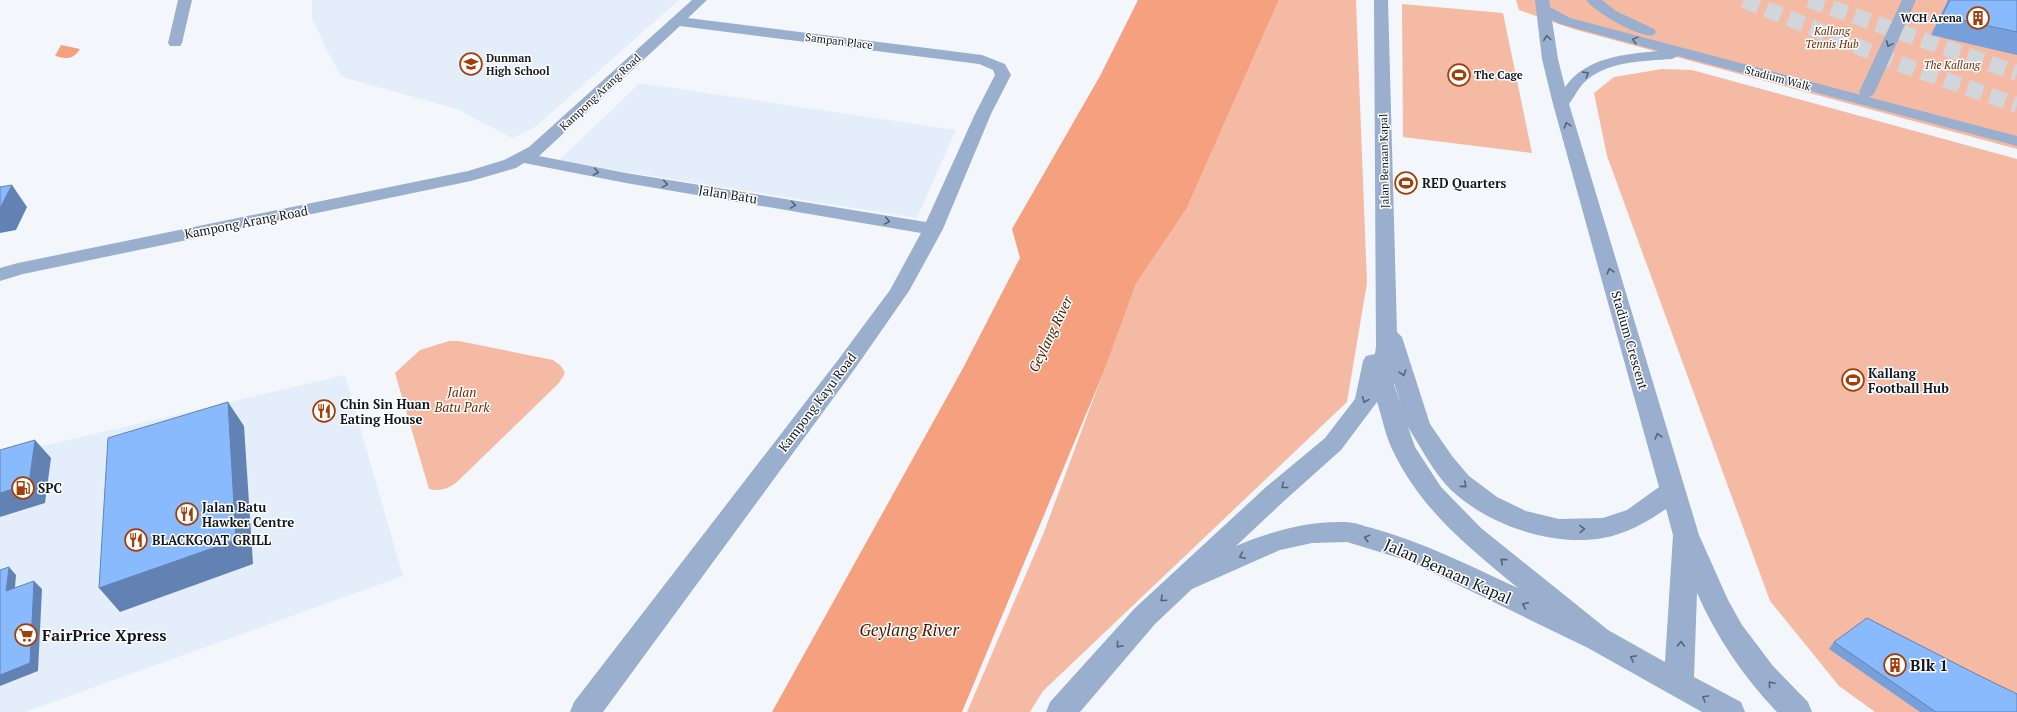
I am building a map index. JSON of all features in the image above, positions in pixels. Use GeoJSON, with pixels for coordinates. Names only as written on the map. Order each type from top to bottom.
{"type":"FeatureCollection","features":[{"type":"Feature","properties":{"kind":"street"},"geometry":{"type":"LineString","coordinates":[[175,43],[185,0]]}},
{"type":"Feature","properties":{"kind":"street","name":"Kampong Arang Road"},"geometry":{"type":"LineString","coordinates":[[0,275],[18,269],[471,176],[523,158],[539,148],[700,0]]}},
{"type":"Feature","properties":{"kind":"street","name":"Jalan Benaan Kapal"},"geometry":{"type":"LineString","coordinates":[[1381,0],[1387,346],[1383,385],[1403,447],[1416,471],[1432,494],[1472,535],[1598,639]]}},
{"type":"Feature","properties":{"kind":"street","name":"Stadium Walk"},"geometry":{"type":"LineString","coordinates":[[1593,0],[1611,14],[1635,27],[1672,42],[2017,131]]}},
{"type":"Feature","properties":{"kind":"street"},"geometry":{"type":"LineString","coordinates":[[1867,92],[1909,0]]}},
{"type":"Feature","properties":{"kind":"street","name":"Stadium Walk"},"geometry":{"type":"LineString","coordinates":[[1542,4],[1554,16],[1588,27],[2017,141]]}},
{"type":"Feature","properties":{"kind":"street","name":"Stadium Crescent"},"geometry":{"type":"LineString","coordinates":[[1542,4],[1550,59],[1561,104],[1686,535],[1680,683]]}},
{"type":"Feature","properties":{"kind":"street"},"geometry":{"type":"LineString","coordinates":[[1588,27],[1577,18],[1579,15],[1596,13],[1611,14]]}},
{"type":"Feature","properties":{"kind":"street","name":"Sampan Place"},"geometry":{"type":"LineString","coordinates":[[676,21],[982,60],[1000,67]]}},
{"type":"Feature","properties":{"kind":"street"},"geometry":{"type":"LineString","coordinates":[[1561,104],[1581,77],[1599,67],[1620,60],[1687,53],[1717,54]]}},
{"type":"Feature","properties":{"kind":"street","name":"Kampong Kayu Road"},"geometry":{"type":"LineString","coordinates":[[586,712],[846,365],[898,291],[933,229],[982,114],[1003,75],[1000,67]]}},
{"type":"Feature","properties":{"kind":"street","name":"Jalan Batu"},"geometry":{"type":"LineString","coordinates":[[523,158],[626,178],[933,229]]}},
{"type":"Feature","properties":{"kind":"street","name":"Kampong Arang Road"},"geometry":{"type":"LineString","coordinates":[[0,263],[73,246],[320,197],[468,169],[491,169]]}},
{"type":"Feature","properties":{"kind":"street"},"geometry":{"type":"LineString","coordinates":[[1386,322],[1419,425],[1443,462],[1460,483],[1488,504],[1520,520],[1559,529],[1603,528],[1636,517],[1673,490]]}},
{"type":"Feature","properties":{"kind":"street","name":"Jalan Benaan Kapal"},"geometry":{"type":"LineString","coordinates":[[1061,712],[1145,616],[1275,494],[1333,444],[1366,401],[1376,347],[1386,322]]}},
{"type":"Feature","properties":{"kind":"street","name":"Jalan Benaan Kapal"},"geometry":{"type":"LineString","coordinates":[[1180,582],[1275,541],[1312,533],[1347,532],[1381,541],[1418,554],[1598,639],[1730,712]]}},
{"type":"Feature","properties":{"kind":"street"},"geometry":{"type":"LineString","coordinates":[[1686,535],[1716,605],[1744,652],[1785,701],[1797,712]]}},
{"type":"Feature","properties":{"kind":"shaded area","name":"Dunman High School"},"geometry":{"type":"Polygon","coordinates":[[[312,0],[679,0],[540,123],[530,130],[512,138],[457,109],[342,77],[327,51],[312,18],[312,0]]]}},
{"type":"Feature","properties":{"kind":"shaded area"},"geometry":{"type":"Polygon","coordinates":[[[640,83],[956,130],[917,218],[558,161],[640,83]]]}},
{"type":"Feature","properties":{"kind":"shaded area"},"geometry":{"type":"Polygon","coordinates":[[[345,375],[403,576],[25,712],[0,712],[0,456],[345,375]]]}},
{"type":"Feature","properties":{"kind":"green space"},"geometry":{"type":"Polygon","coordinates":[[[1279,0],[1356,0],[1367,283],[1347,402],[1043,691],[1030,712],[967,712],[1044,532],[1136,284],[1187,208],[1279,0]]]}},
{"type":"Feature","properties":{"kind":"green space","name":"The Kallang"},"geometry":{"type":"Polygon","coordinates":[[[1516,0],[2017,0],[2017,149],[1573,29],[1519,10],[1516,0]]]}},
{"type":"Feature","properties":{"kind":"green space","name":"The Cage"},"geometry":{"type":"Polygon","coordinates":[[[1402,4],[1503,13],[1532,153],[1403,137],[1402,4]]]}},
{"type":"Feature","properties":{"kind":"green space","name":"Kallang Football Hub"},"geometry":{"type":"Polygon","coordinates":[[[1662,69],[1692,70],[2017,159],[2017,712],[1875,712],[1839,686],[1770,601],[1607,156],[1594,93],[1614,77],[1662,69]]]}},
{"type":"Feature","properties":{"kind":"green space","name":"Jalan Batu Park"},"geometry":{"type":"Polygon","coordinates":[[[449,341],[459,341],[553,360],[561,366],[565,373],[559,383],[458,481],[445,489],[433,490],[429,489],[395,373],[420,350],[449,341]]]}},
{"type":"Feature","properties":{"kind":"water","name":"Geylang River"},"geometry":{"type":"Polygon","coordinates":[[[1138,0],[1279,0],[1187,208],[1136,284],[1104,371],[962,712],[772,712],[962,370],[1020,258],[1012,229],[1100,76],[1138,0]]]}},
{"type":"Feature","properties":{"kind":"water"},"geometry":{"type":"Polygon","coordinates":[[[61,45],[80,49],[75,55],[69,58],[55,56],[61,45]]]}},
{"type":"Feature","properties":{"kind":"building"},"geometry":{"type":"Polygon","coordinates":[[[1950,0],[2017,0],[2017,32],[1942,16],[1950,0]]]}},
{"type":"Feature","properties":{"kind":"building"},"geometry":{"type":"Polygon","coordinates":[[[12,185],[0,208],[0,187],[12,185]]]}},
{"type":"Feature","properties":{"kind":"building","name":"Jalan Batu Hawker Centre"},"geometry":{"type":"Polygon","coordinates":[[[228,402],[236,540],[99,588],[108,438],[228,402]]]}},
{"type":"Feature","properties":{"kind":"building"},"geometry":{"type":"Polygon","coordinates":[[[35,440],[29,484],[0,493],[0,450],[35,440]]]}},
{"type":"Feature","properties":{"kind":"building"},"geometry":{"type":"Polygon","coordinates":[[[9,567],[6,591],[34,581],[30,663],[0,675],[0,570],[9,567]]]}},
{"type":"Feature","properties":{"kind":"building","name":"Blk 1"},"geometry":{"type":"Polygon","coordinates":[[[1867,618],[2017,694],[2017,712],[1936,712],[1834,642],[1867,618]]]}},
{"type":"Feature","properties":{"kind":"tunnel"},"geometry":{"type":"LineString","coordinates":[[1744,0],[1903,65],[2017,105]]}},
{"type":"Feature","properties":{"kind":"tunnel"},"geometry":{"type":"LineString","coordinates":[[1809,0],[2017,73]]}},
{"type":"Feature","properties":{"kind":"place","name":"WCH Arena"},"geometry":{"type":"Point","coordinates":[1978,18]}},
{"type":"Feature","properties":{"kind":"place","name":"Dunman High School"},"geometry":{"type":"Point","coordinates":[471,64]}},
{"type":"Feature","properties":{"kind":"place","name":"The Cage"},"geometry":{"type":"Point","coordinates":[1459,75]}},
{"type":"Feature","properties":{"kind":"place","name":"RED Quarters"},"geometry":{"type":"Point","coordinates":[1406,183]}},
{"type":"Feature","properties":{"kind":"place","name":"Kallang Football Hub"},"geometry":{"type":"Point","coordinates":[1853,380]}},
{"type":"Feature","properties":{"kind":"place","name":"Chin Sin Huan Eating House"},"geometry":{"type":"Point","coordinates":[324,411]}},
{"type":"Feature","properties":{"kind":"place","name":"SPC"},"geometry":{"type":"Point","coordinates":[23,488]}},
{"type":"Feature","properties":{"kind":"place","name":"Jalan Batu Hawker Centre"},"geometry":{"type":"Point","coordinates":[187,514]}},
{"type":"Feature","properties":{"kind":"place","name":"BLACKGOAT GRILL"},"geometry":{"type":"Point","coordinates":[136,540]}},
{"type":"Feature","properties":{"kind":"place","name":"FairPrice Xpress"},"geometry":{"type":"Point","coordinates":[26,635]}},
{"type":"Feature","properties":{"kind":"place","name":"Blk 1"},"geometry":{"type":"Point","coordinates":[1895,665]}},
{"type":"Feature","properties":{"kind":"park label","name":"Kallang Tennis Hub"},"geometry":{"type":"Point","coordinates":[1832,37]}}]}
